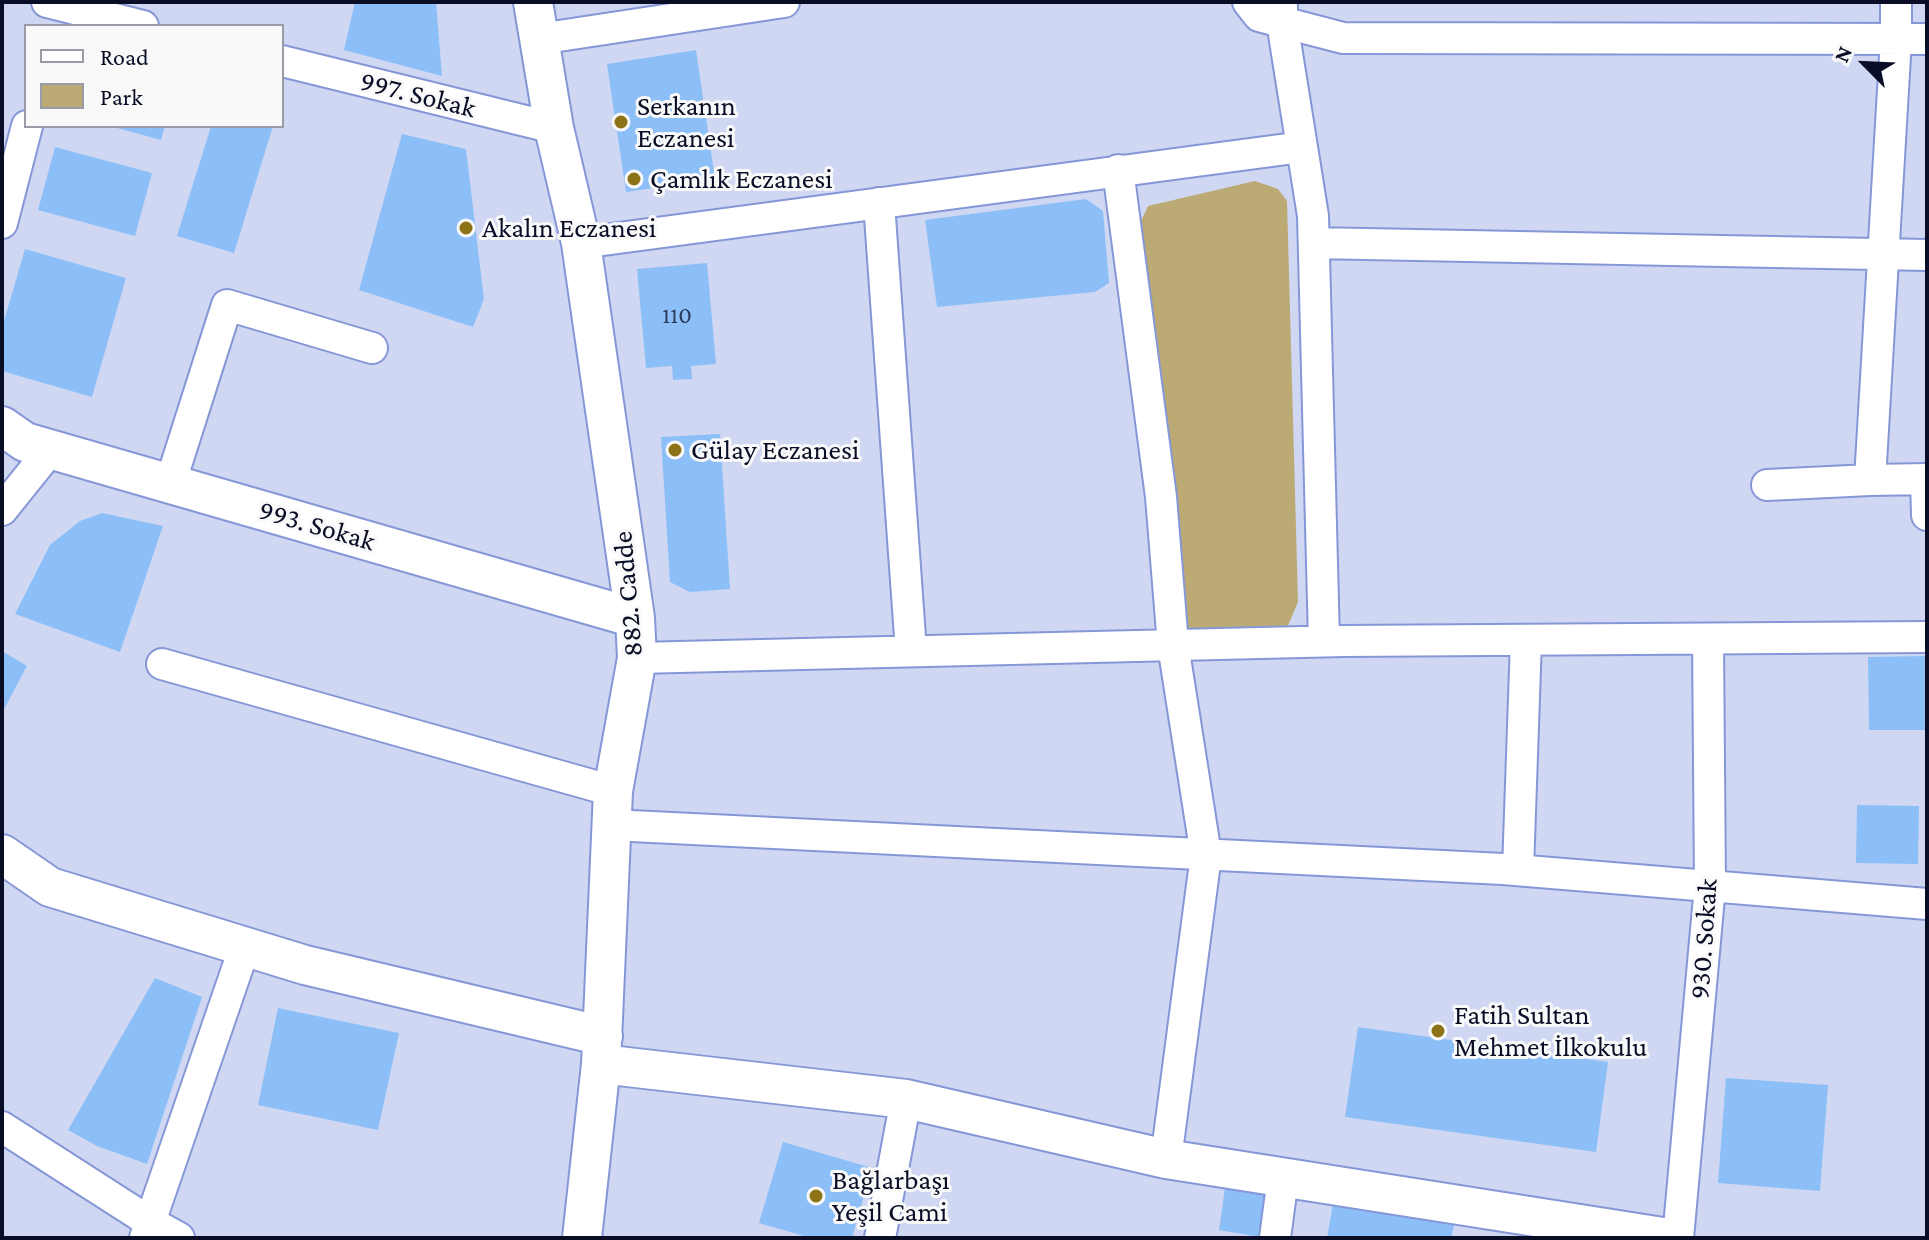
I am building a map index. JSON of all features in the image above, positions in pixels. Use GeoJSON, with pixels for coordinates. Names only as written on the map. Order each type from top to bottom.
{"type":"FeatureCollection","features":[{"type":"Feature","properties":{"kind":"street","name":"882. Cadde"},"geometry":{"type":"LineString","coordinates":[[533,2],[554,128],[581,243],[635,618],[637,658],[612,808],[602,1050],[582,1238]]}},
{"type":"Feature","properties":{"kind":"street"},"geometry":{"type":"LineString","coordinates":[[539,39],[784,2]]}},
{"type":"Feature","properties":{"kind":"street"},"geometry":{"type":"LineString","coordinates":[[1248,2],[1259,16],[1282,12],[1343,38],[1927,39]]}},
{"type":"Feature","properties":{"kind":"street"},"geometry":{"type":"LineString","coordinates":[[1870,480],[1896,2]]}},
{"type":"Feature","properties":{"kind":"street"},"geometry":{"type":"LineString","coordinates":[[53,9],[132,24]]}},
{"type":"Feature","properties":{"kind":"street"},"geometry":{"type":"LineString","coordinates":[[1282,12],[1313,216],[1324,641]]}},
{"type":"Feature","properties":{"kind":"street","name":"997. Sokak"},"geometry":{"type":"LineString","coordinates":[[284,61],[554,128]]}},
{"type":"Feature","properties":{"kind":"street"},"geometry":{"type":"LineString","coordinates":[[2,223],[26,128]]}},
{"type":"Feature","properties":{"kind":"street"},"geometry":{"type":"LineString","coordinates":[[581,243],[1302,147]]}},
{"type":"Feature","properties":{"kind":"street"},"geometry":{"type":"LineString","coordinates":[[1118,170],[1161,497],[1173,645],[1206,855],[1166,1159]]}},
{"type":"Feature","properties":{"kind":"street"},"geometry":{"type":"LineString","coordinates":[[879,203],[911,651]]}},
{"type":"Feature","properties":{"kind":"street"},"geometry":{"type":"LineString","coordinates":[[1314,243],[1927,255]]}},
{"type":"Feature","properties":{"kind":"street"},"geometry":{"type":"LineString","coordinates":[[170,484],[227,305],[372,348]]}},
{"type":"Feature","properties":{"kind":"street","name":"993. Sokak"},"geometry":{"type":"LineString","coordinates":[[2,426],[25,442],[635,618]]}},
{"type":"Feature","properties":{"kind":"street"},"geometry":{"type":"LineString","coordinates":[[2,510],[51,449]]}},
{"type":"Feature","properties":{"kind":"street"},"geometry":{"type":"LineString","coordinates":[[1767,485],[1926,479],[1927,515]]}},
{"type":"Feature","properties":{"kind":"street"},"geometry":{"type":"LineString","coordinates":[[637,658],[1324,641],[1927,637]]}},
{"type":"Feature","properties":{"kind":"street","name":"930. Sokak"},"geometry":{"type":"LineString","coordinates":[[1678,1238],[1710,886],[1708,639]]}},
{"type":"Feature","properties":{"kind":"street"},"geometry":{"type":"LineString","coordinates":[[1518,870],[1526,640]]}},
{"type":"Feature","properties":{"kind":"street"},"geometry":{"type":"LineString","coordinates":[[162,664],[612,808],[1206,855],[1518,870],[1927,904]]}},
{"type":"Feature","properties":{"kind":"street"},"geometry":{"type":"LineString","coordinates":[[2,854],[50,887],[305,965],[602,1050],[906,1099],[1166,1159],[1669,1238]]}},
{"type":"Feature","properties":{"kind":"street"},"geometry":{"type":"LineString","coordinates":[[147,1230],[245,946]]}},
{"type":"Feature","properties":{"kind":"street"},"geometry":{"type":"LineString","coordinates":[[880,1238],[906,1099]]}},
{"type":"Feature","properties":{"kind":"street"},"geometry":{"type":"LineString","coordinates":[[2,1127],[147,1230],[179,1238]]}},
{"type":"Feature","properties":{"kind":"street"},"geometry":{"type":"LineString","coordinates":[[1275,1238],[1283,1178]]}},
{"type":"Feature","properties":{"kind":"green space"},"geometry":{"type":"Polygon","coordinates":[[[1255,181],[1278,189],[1287,201],[1298,602],[1287,628],[1201,633],[1183,625],[1140,223],[1148,206],[1255,181]]]}},
{"type":"Feature","properties":{"kind":"building"},"geometry":{"type":"Polygon","coordinates":[[[355,2],[436,2],[442,76],[344,50],[355,2]]]}},
{"type":"Feature","properties":{"kind":"building"},"geometry":{"type":"Polygon","coordinates":[[[696,50],[715,179],[626,192],[607,64],[696,50]]]}},
{"type":"Feature","properties":{"kind":"building"},"geometry":{"type":"Polygon","coordinates":[[[117,128],[164,128],[161,140],[117,128]]]}},
{"type":"Feature","properties":{"kind":"building"},"geometry":{"type":"Polygon","coordinates":[[[210,128],[272,128],[234,253],[177,236],[210,128]]]}},
{"type":"Feature","properties":{"kind":"building"},"geometry":{"type":"Polygon","coordinates":[[[402,134],[466,149],[484,299],[473,327],[359,290],[402,134]]]}},
{"type":"Feature","properties":{"kind":"building"},"geometry":{"type":"Polygon","coordinates":[[[55,147],[152,173],[135,236],[38,210],[55,147]]]}},
{"type":"Feature","properties":{"kind":"building"},"geometry":{"type":"Polygon","coordinates":[[[1086,199],[1103,211],[1109,283],[1095,292],[937,307],[925,220],[1086,199]]]}},
{"type":"Feature","properties":{"kind":"building"},"geometry":{"type":"Polygon","coordinates":[[[25,249],[126,278],[92,397],[2,371],[2,328],[25,249]]]}},
{"type":"Feature","properties":{"kind":"building"},"geometry":{"type":"Polygon","coordinates":[[[707,263],[716,364],[691,366],[692,379],[673,380],[672,366],[646,368],[637,269],[707,263]]]}},
{"type":"Feature","properties":{"kind":"building"},"geometry":{"type":"Polygon","coordinates":[[[720,434],[730,589],[690,592],[670,582],[661,437],[720,434]]]}},
{"type":"Feature","properties":{"kind":"building"},"geometry":{"type":"Polygon","coordinates":[[[102,513],[163,526],[120,652],[15,614],[50,545],[80,521],[102,513]]]}},
{"type":"Feature","properties":{"kind":"building"},"geometry":{"type":"Polygon","coordinates":[[[2,651],[27,666],[2,713],[2,651]]]}},
{"type":"Feature","properties":{"kind":"building"},"geometry":{"type":"Polygon","coordinates":[[[1927,656],[1927,730],[1869,730],[1868,657],[1927,656]]]}},
{"type":"Feature","properties":{"kind":"building"},"geometry":{"type":"Polygon","coordinates":[[[1857,805],[1919,806],[1918,864],[1856,863],[1857,805]]]}},
{"type":"Feature","properties":{"kind":"building"},"geometry":{"type":"Polygon","coordinates":[[[155,978],[202,997],[147,1164],[97,1146],[68,1130],[155,978]]]}},
{"type":"Feature","properties":{"kind":"building"},"geometry":{"type":"Polygon","coordinates":[[[278,1008],[399,1033],[378,1130],[258,1105],[278,1008]]]}},
{"type":"Feature","properties":{"kind":"building"},"geometry":{"type":"Polygon","coordinates":[[[1358,1027],[1608,1062],[1596,1152],[1345,1117],[1358,1027]]]}},
{"type":"Feature","properties":{"kind":"building"},"geometry":{"type":"Polygon","coordinates":[[[1726,1078],[1828,1085],[1820,1191],[1718,1183],[1726,1078]]]}},
{"type":"Feature","properties":{"kind":"building","name":"Bağlarbaşı Yeşil Cami"},"geometry":{"type":"Polygon","coordinates":[[[783,1142],[872,1168],[852,1238],[811,1238],[759,1223],[783,1142]]]}},
{"type":"Feature","properties":{"kind":"building"},"geometry":{"type":"Polygon","coordinates":[[[1226,1181],[1269,1187],[1260,1237],[1219,1230],[1226,1181]]]}},
{"type":"Feature","properties":{"kind":"building"},"geometry":{"type":"Polygon","coordinates":[[[1334,1198],[1455,1221],[1451,1238],[1327,1238],[1334,1198]]]}},
{"type":"Feature","properties":{"kind":"place","name":"Serkanın Eczanesi"},"geometry":{"type":"Point","coordinates":[621,122]}},
{"type":"Feature","properties":{"kind":"place","name":"Çamlık Eczanesi"},"geometry":{"type":"Point","coordinates":[634,179]}},
{"type":"Feature","properties":{"kind":"place","name":"Akalın Eczanesi"},"geometry":{"type":"Point","coordinates":[466,228]}},
{"type":"Feature","properties":{"kind":"place","name":"Gülay Eczanesi"},"geometry":{"type":"Point","coordinates":[675,450]}},
{"type":"Feature","properties":{"kind":"place","name":"Fatih Sultan Mehmet İlkokulu"},"geometry":{"type":"Point","coordinates":[1438,1031]}},
{"type":"Feature","properties":{"kind":"place","name":"Bağlarbaşı Yeşil Cami"},"geometry":{"type":"Point","coordinates":[816,1196]}}]}
